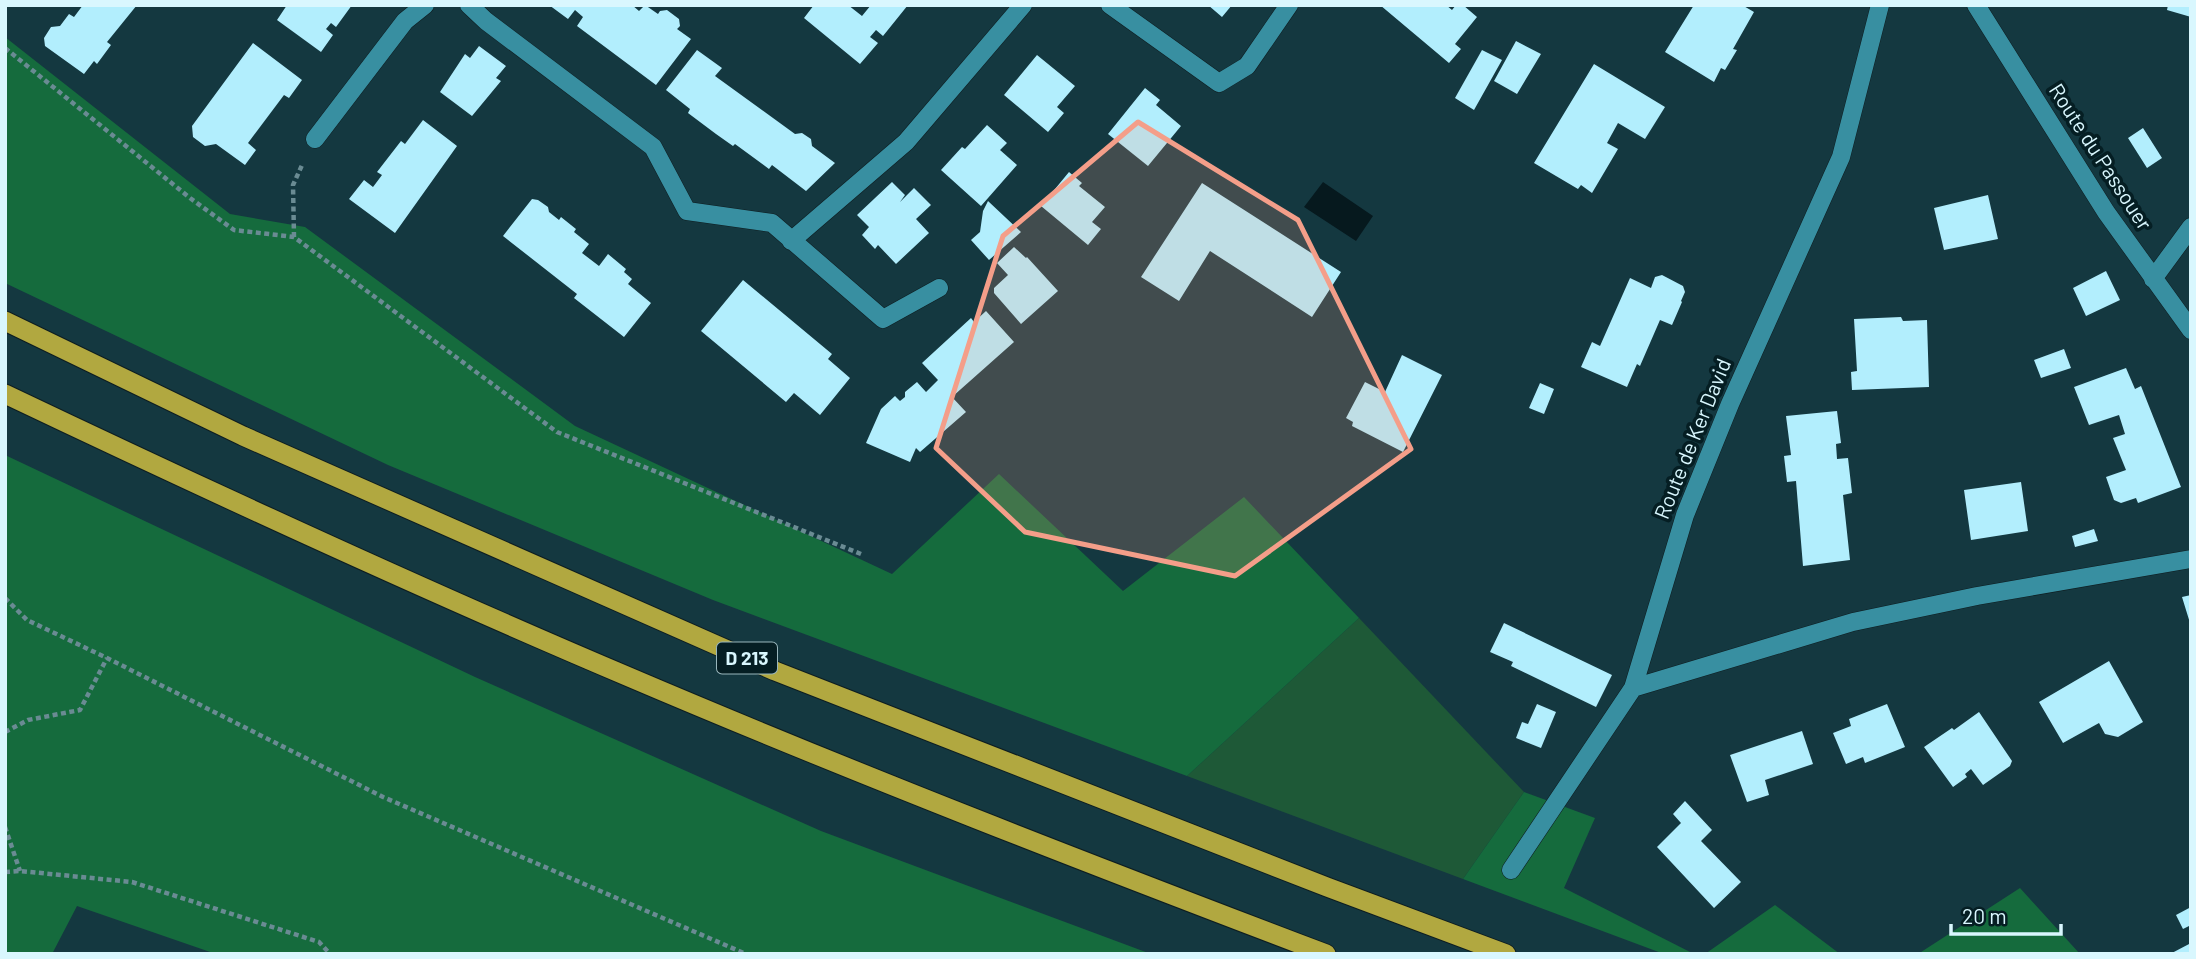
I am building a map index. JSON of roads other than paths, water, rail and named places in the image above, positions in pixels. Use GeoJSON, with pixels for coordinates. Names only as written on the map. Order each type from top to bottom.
{"type":"FeatureCollection","features":[{"type":"Feature","properties":{"kind":"highway","name":"D 213"},"geometry":{"type":"LineString","coordinates":[[5,321],[243,436],[775,671],[1327,887],[1506,954]]}},
{"type":"Feature","properties":{"kind":"highway"},"geometry":{"type":"LineString","coordinates":[[5,394],[243,507],[629,677],[995,827],[1326,954]]}},
{"type":"Feature","properties":{"kind":"street"},"geometry":{"type":"LineString","coordinates":[[315,139],[405,21],[425,5]]}},
{"type":"Feature","properties":{"kind":"street"},"geometry":{"type":"LineString","coordinates":[[469,5],[486,21],[653,147],[687,211],[772,223],[883,319],[939,288]]}},
{"type":"Feature","properties":{"kind":"street"},"geometry":{"type":"LineString","coordinates":[[791,241],[906,142],[1023,5]]}},
{"type":"Feature","properties":{"kind":"street"},"geometry":{"type":"LineString","coordinates":[[1110,5],[1219,83],[1247,66],[1289,5]]}},
{"type":"Feature","properties":{"kind":"street","name":"Route de Ker David"},"geometry":{"type":"LineString","coordinates":[[1511,870],[1633,688],[1685,515],[1730,404],[1841,157],[1880,5]]}},
{"type":"Feature","properties":{"kind":"street","name":"Route du Passouer"},"geometry":{"type":"LineString","coordinates":[[1976,5],[2106,212],[2191,330]]}},
{"type":"Feature","properties":{"kind":"street"},"geometry":{"type":"LineString","coordinates":[[2153,279],[2191,227]]}},
{"type":"Feature","properties":{"kind":"street"},"geometry":{"type":"LineString","coordinates":[[1633,688],[1853,622],[1977,596],[2191,559]]}}]}
